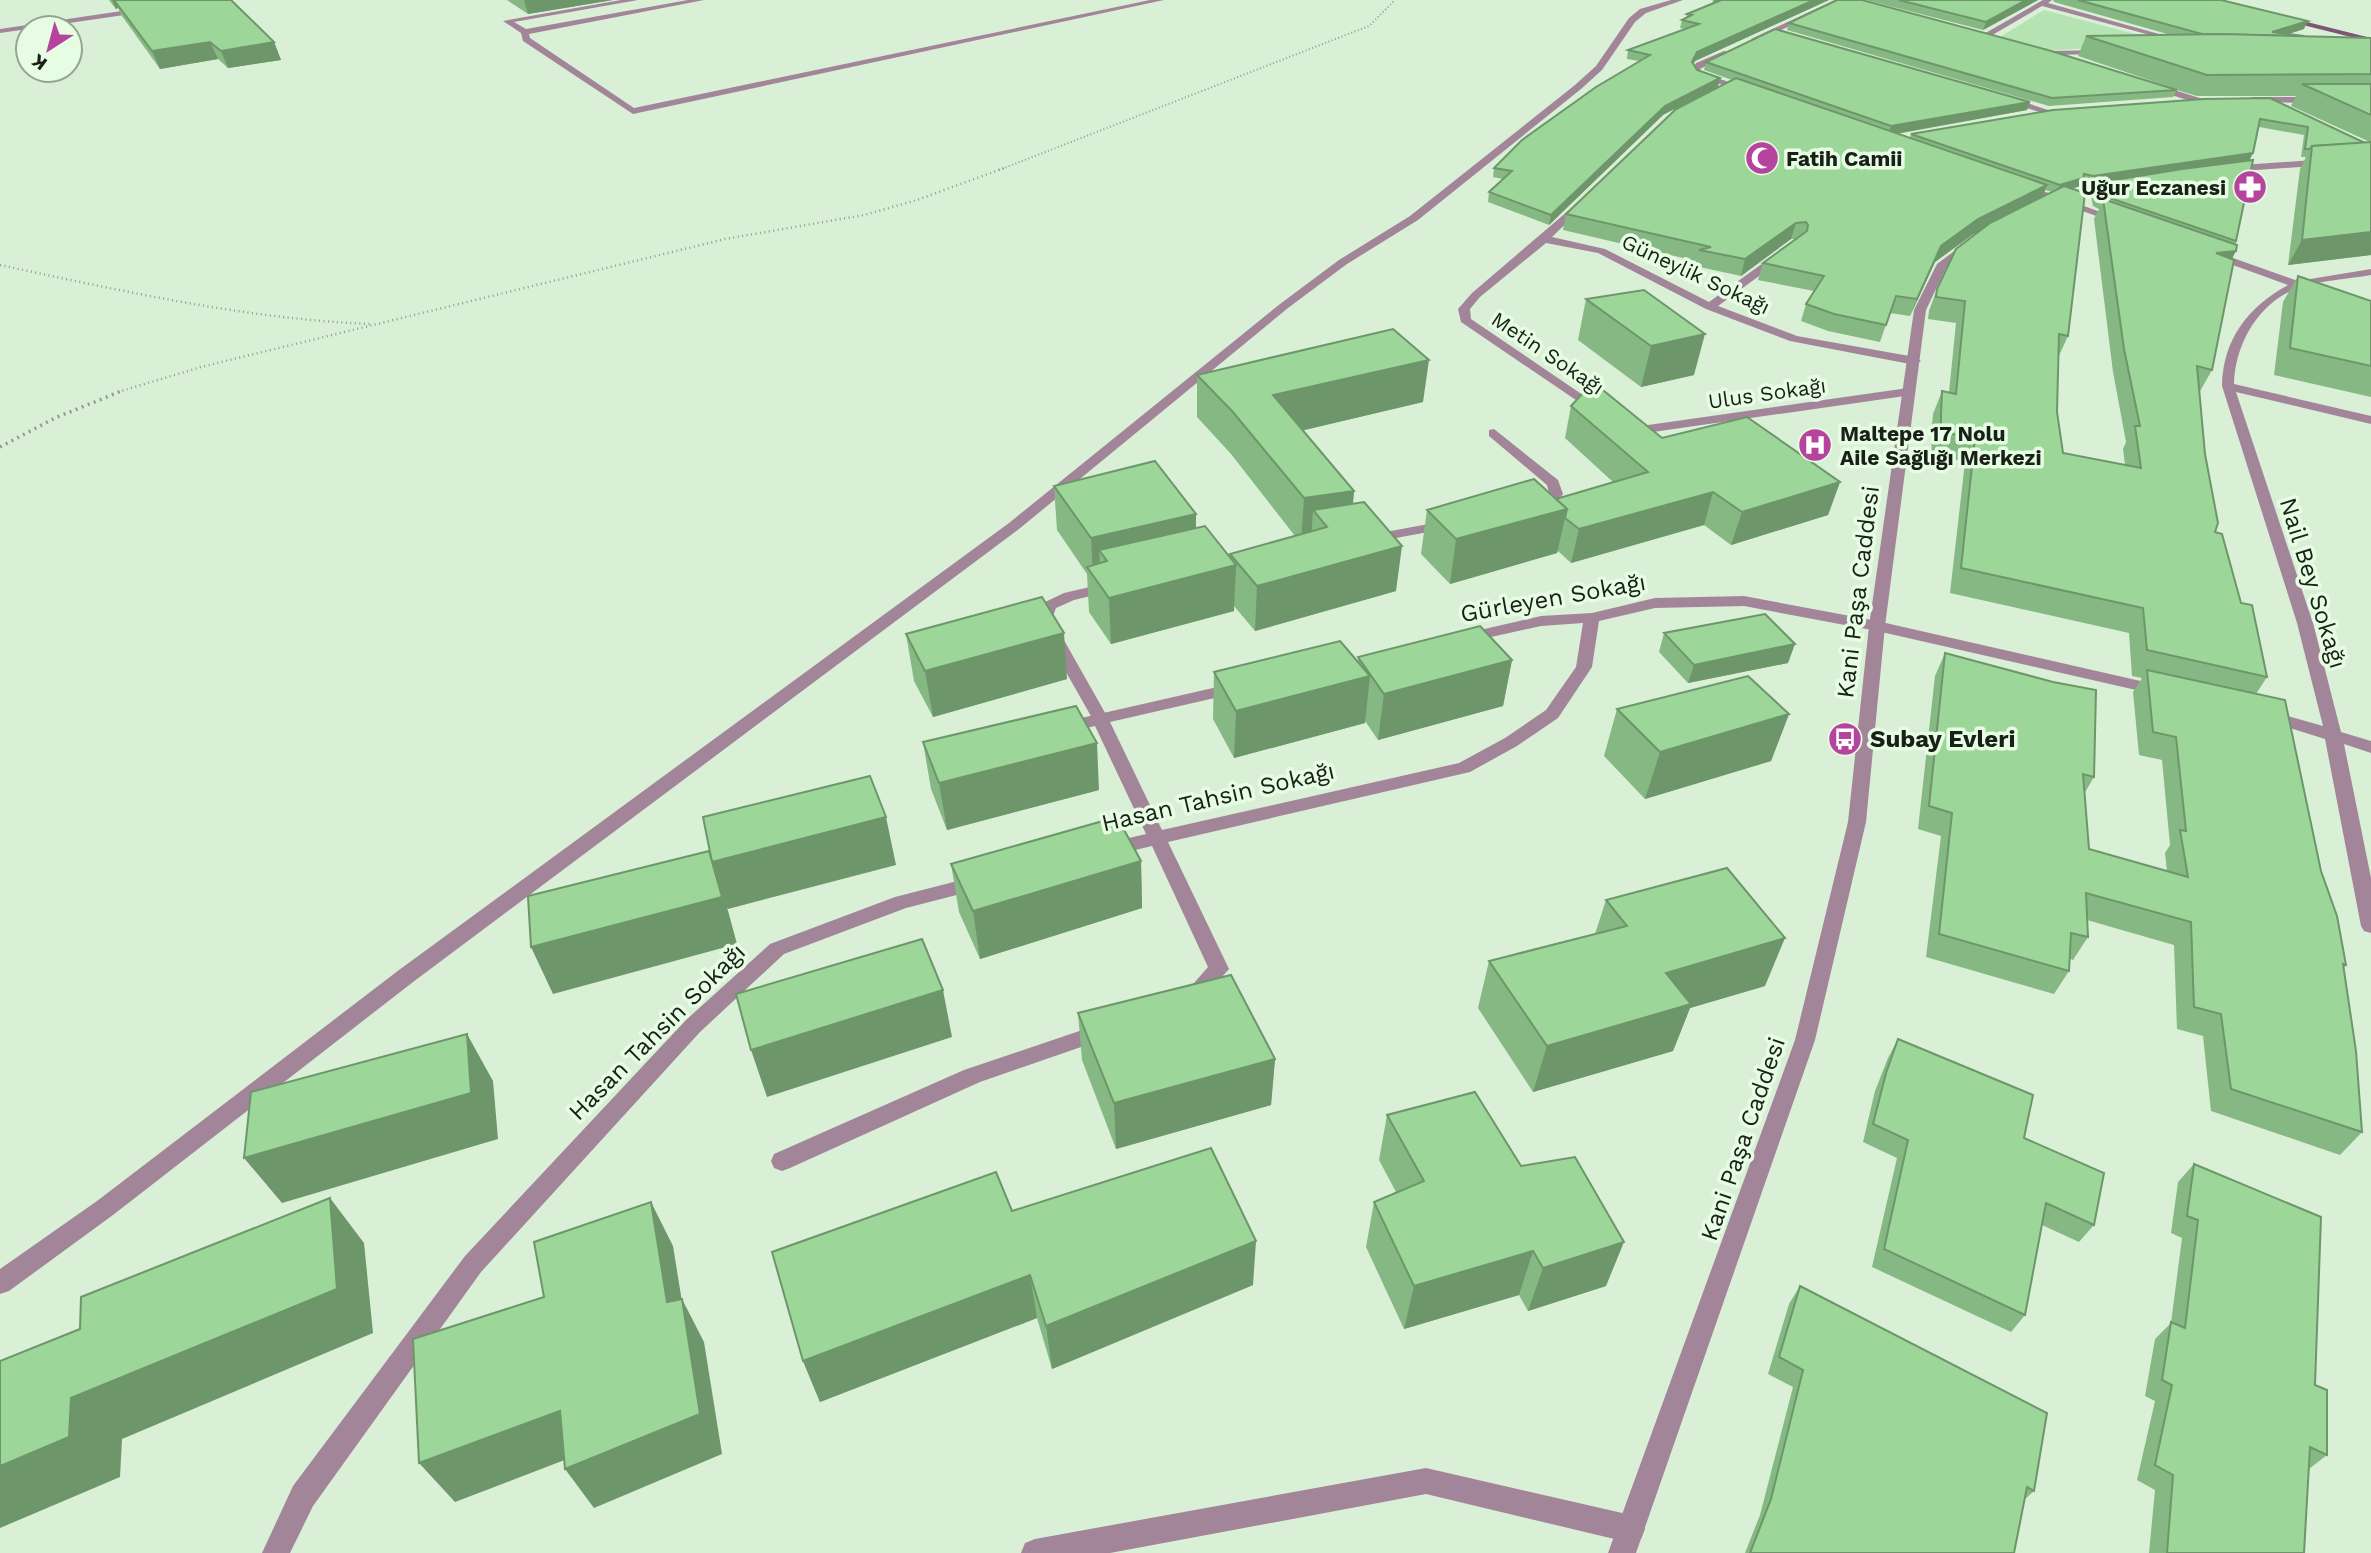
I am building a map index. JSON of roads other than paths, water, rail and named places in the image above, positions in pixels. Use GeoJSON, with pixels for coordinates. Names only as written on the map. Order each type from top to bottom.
{"type":"FeatureCollection","features":[{"type":"Feature","properties":{"kind":"main road"},"geometry":{"type":"LineString","coordinates":[[2279,16],[2371,40]]}},
{"type":"Feature","properties":{"kind":"street"},"geometry":{"type":"LineString","coordinates":[[634,0],[507,21],[525,32],[700,0]]}},
{"type":"Feature","properties":{"kind":"street"},"geometry":{"type":"LineString","coordinates":[[525,32],[526,39],[633,111],[1160,0]]}},
{"type":"Feature","properties":{"kind":"street"},"geometry":{"type":"LineString","coordinates":[[0,1283],[105,1208],[406,976],[1014,526],[1284,306],[1343,262],[1414,218],[1578,87],[1599,68],[1632,20],[1643,12],[1679,0]]}},
{"type":"Feature","properties":{"kind":"street"},"geometry":{"type":"LineString","coordinates":[[1748,43],[1841,0]]}},
{"type":"Feature","properties":{"kind":"street"},"geometry":{"type":"LineString","coordinates":[[1986,35],[2045,2],[2187,47],[2172,51]]}},
{"type":"Feature","properties":{"kind":"street"},"geometry":{"type":"LineString","coordinates":[[0,31],[155,8]]}},
{"type":"Feature","properties":{"kind":"street"},"geometry":{"type":"LineString","coordinates":[[1772,31],[1785,35]]}},
{"type":"Feature","properties":{"kind":"street"},"geometry":{"type":"LineString","coordinates":[[1973,32],[1998,38]]}},
{"type":"Feature","properties":{"kind":"street"},"geometry":{"type":"LineString","coordinates":[[1735,49],[1699,65],[1696,69],[1700,75],[1727,89],[1758,95]]}},
{"type":"Feature","properties":{"kind":"street"},"geometry":{"type":"LineString","coordinates":[[2036,49],[2074,61]]}},
{"type":"Feature","properties":{"kind":"street"},"geometry":{"type":"LineString","coordinates":[[2049,52],[2117,51]]}},
{"type":"Feature","properties":{"kind":"street"},"geometry":{"type":"LineString","coordinates":[[2149,85],[2200,101]]}},
{"type":"Feature","properties":{"kind":"street"},"geometry":{"type":"LineString","coordinates":[[1998,96],[2049,112]]}},
{"type":"Feature","properties":{"kind":"street"},"geometry":{"type":"LineString","coordinates":[[2265,99],[2288,111]]}},
{"type":"Feature","properties":{"kind":"street"},"geometry":{"type":"LineString","coordinates":[[2239,100],[2331,100]]}},
{"type":"Feature","properties":{"kind":"street"},"geometry":{"type":"LineString","coordinates":[[2174,103],[2213,101]]}},
{"type":"Feature","properties":{"kind":"street"},"geometry":{"type":"LineString","coordinates":[[2023,117],[2062,111]]}},
{"type":"Feature","properties":{"kind":"street"},"geometry":{"type":"LineString","coordinates":[[2214,170],[2371,159]]}},
{"type":"Feature","properties":{"kind":"street"},"geometry":{"type":"LineString","coordinates":[[2006,181],[2133,226]]}},
{"type":"Feature","properties":{"kind":"street"},"geometry":{"type":"LineString","coordinates":[[2035,211],[2057,199],[2137,181]]}},
{"type":"Feature","properties":{"kind":"street","name":"Metin Sokağı"},"geometry":{"type":"LineString","coordinates":[[1592,193],[1544,239],[1476,295],[1464,309],[1465,320],[1610,417]]}},
{"type":"Feature","properties":{"kind":"street","name":"Kani Paşa Caddesi"},"geometry":{"type":"LineString","coordinates":[[1627,1541],[1805,1040],[1857,822],[1877,626],[1920,310],[1941,266],[1989,233]]}},
{"type":"Feature","properties":{"kind":"street","name":"Güneylik Sokağı"},"geometry":{"type":"LineString","coordinates":[[1544,239],[1601,251],[1710,307],[1794,339],[1915,361]]}},
{"type":"Feature","properties":{"kind":"street","name":"Nail Bey Sokağı"},"geometry":{"type":"LineString","coordinates":[[2196,248],[2297,284]]}},
{"type":"Feature","properties":{"kind":"street"},"geometry":{"type":"LineString","coordinates":[[1710,307],[1786,251]]}},
{"type":"Feature","properties":{"kind":"street","name":"Nail Bey Sokağı"},"geometry":{"type":"LineString","coordinates":[[2371,272],[2297,284],[2274,296],[2255,313],[2235,341],[2227,368],[2228,386],[2305,623],[2333,734],[2371,926]]}},
{"type":"Feature","properties":{"kind":"street"},"geometry":{"type":"LineString","coordinates":[[2228,386],[2371,419]]}},
{"type":"Feature","properties":{"kind":"street","name":"Ulus Sokağı"},"geometry":{"type":"LineString","coordinates":[[1626,428],[1908,392]]}},
{"type":"Feature","properties":{"kind":"street"},"geometry":{"type":"LineString","coordinates":[[1494,433],[1553,483],[1556,494],[1548,503],[1521,508]]}},
{"type":"Feature","properties":{"kind":"street"},"geometry":{"type":"LineString","coordinates":[[1349,542],[1455,522]]}},
{"type":"Feature","properties":{"kind":"street"},"geometry":{"type":"LineString","coordinates":[[1123,584],[1069,596],[1050,606],[1044,619],[1100,718],[1219,969],[1186,1002],[1174,1006]]}},
{"type":"Feature","properties":{"kind":"street","name":"Gürleyen Sokağı"},"geometry":{"type":"LineString","coordinates":[[1447,642],[1541,621],[1592,618],[1656,603],[1744,601],[1877,626],[2172,693]]}},
{"type":"Feature","properties":{"kind":"street","name":"Hasan Tahsin Sokağı"},"geometry":{"type":"LineString","coordinates":[[1090,854],[1464,768],[1511,742],[1552,714],[1584,667],[1592,618]]}},
{"type":"Feature","properties":{"kind":"street"},"geometry":{"type":"LineString","coordinates":[[1049,731],[1247,686]]}},
{"type":"Feature","properties":{"kind":"street"},"geometry":{"type":"LineString","coordinates":[[2253,711],[2371,747]]}},
{"type":"Feature","properties":{"kind":"street","name":"Hasan Tahsin Sokağı"},"geometry":{"type":"LineString","coordinates":[[276,1553],[303,1496],[473,1264],[693,1026],[777,949],[902,902],[996,878]]}},
{"type":"Feature","properties":{"kind":"street"},"geometry":{"type":"LineString","coordinates":[[782,1160],[972,1076],[1123,1024]]}},
{"type":"Feature","properties":{"kind":"street"},"geometry":{"type":"LineString","coordinates":[[1035,1553],[1426,1481],[1627,1541]]}},
{"type":"Feature","properties":{"kind":"place","name":"Fatih Camii"},"geometry":{"type":"Point","coordinates":[1762,158]}},
{"type":"Feature","properties":{"kind":"place","name":"Uğur Eczanesi"},"geometry":{"type":"Point","coordinates":[2250,187]}},
{"type":"Feature","properties":{"kind":"place","name":"Maltepe 17 Nolu Aile Sağlığı Merkezi"},"geometry":{"type":"Point","coordinates":[1815,445]}},
{"type":"Feature","properties":{"kind":"place","name":"Subay Evleri"},"geometry":{"type":"Point","coordinates":[1845,739]}}]}
